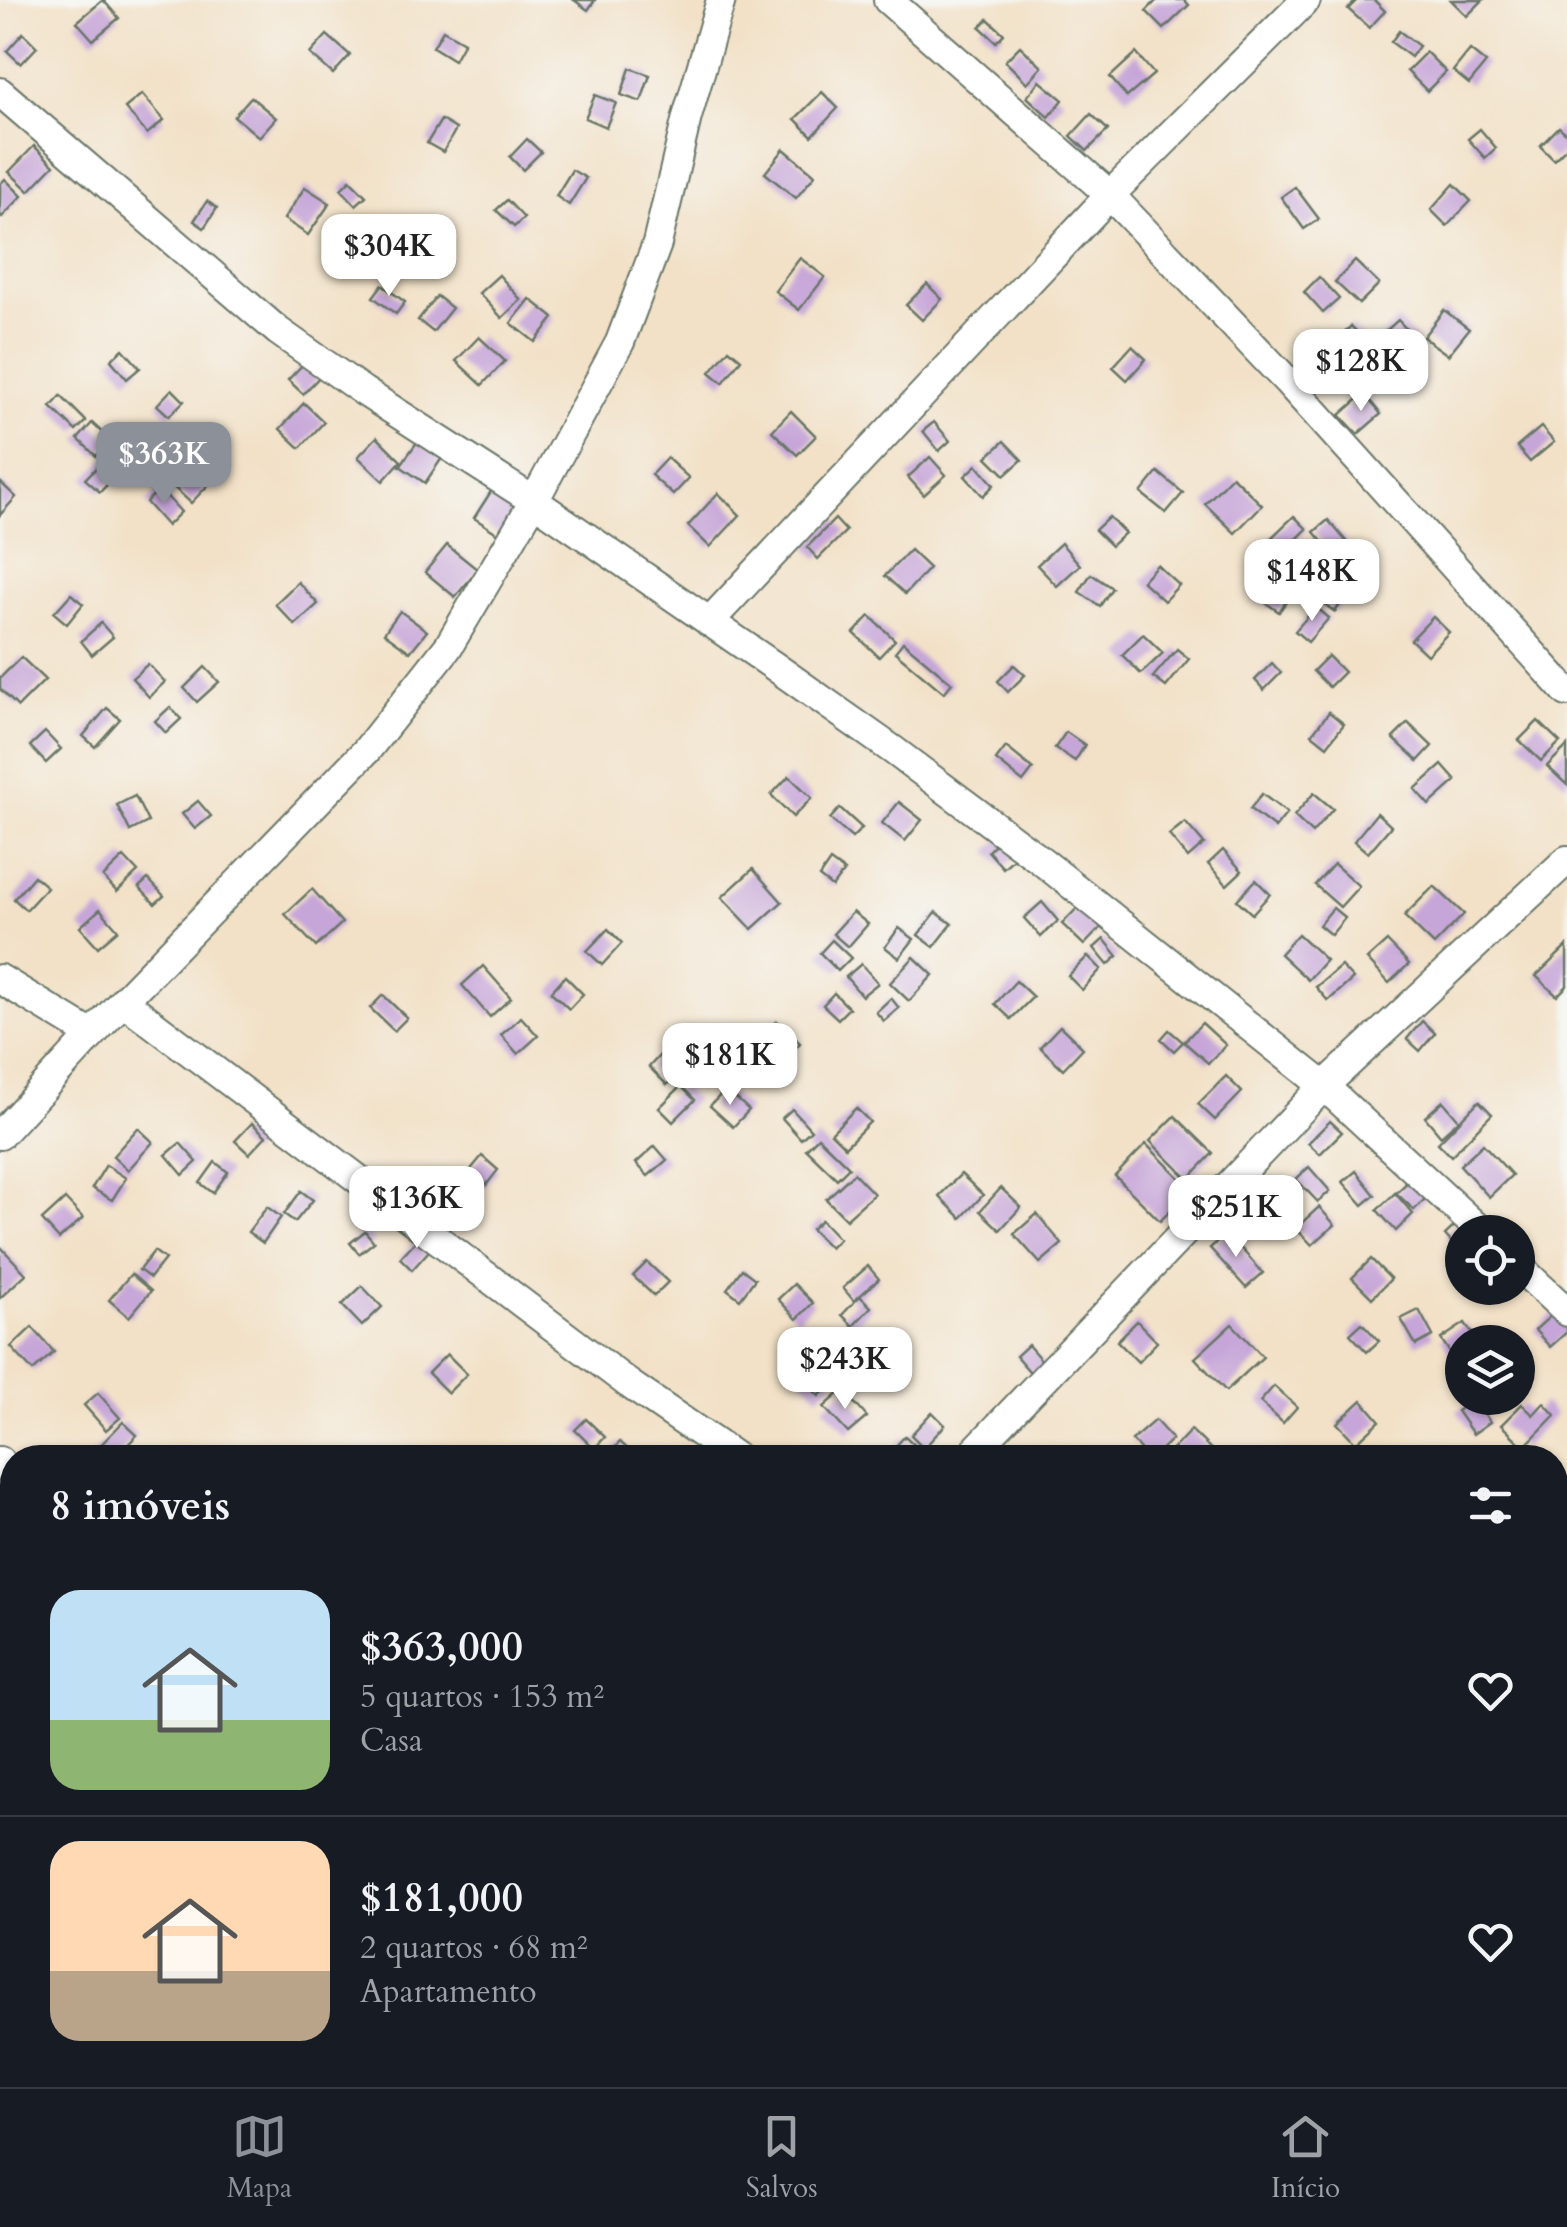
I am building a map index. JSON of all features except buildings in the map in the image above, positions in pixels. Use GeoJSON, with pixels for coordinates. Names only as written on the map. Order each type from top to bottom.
{"type":"FeatureCollection","features":[{"type":"Feature","properties":{"kind":"street"},"geometry":{"type":"LineString","coordinates":[[0,1135],[123,1001],[366,750],[448,647],[534,501],[620,342],[656,244],[722,0]]}},
{"type":"Feature","properties":{"kind":"street"},"geometry":{"type":"LineString","coordinates":[[888,0],[1110,195],[1287,381],[1567,692]]}},
{"type":"Feature","properties":{"kind":"street"},"geometry":{"type":"LineString","coordinates":[[709,622],[1110,195],[1306,0]]}},
{"type":"Feature","properties":{"kind":"street"},"geometry":{"type":"LineString","coordinates":[[0,92],[278,331],[709,622],[893,750],[1043,862],[1324,1086],[1464,1215]]}},
{"type":"Feature","properties":{"kind":"street"},"geometry":{"type":"LineString","coordinates":[[980,1445],[1324,1086],[1567,860]]}},
{"type":"Feature","properties":{"kind":"street"},"geometry":{"type":"LineString","coordinates":[[0,978],[92,1035]]}},
{"type":"Feature","properties":{"kind":"street"},"geometry":{"type":"LineString","coordinates":[[123,1001],[629,1384],[717,1445]]}},
{"type":"Feature","properties":{"kind":"street"},"geometry":{"type":"LineString","coordinates":[[1535,1282],[1567,1312]]}}]}
